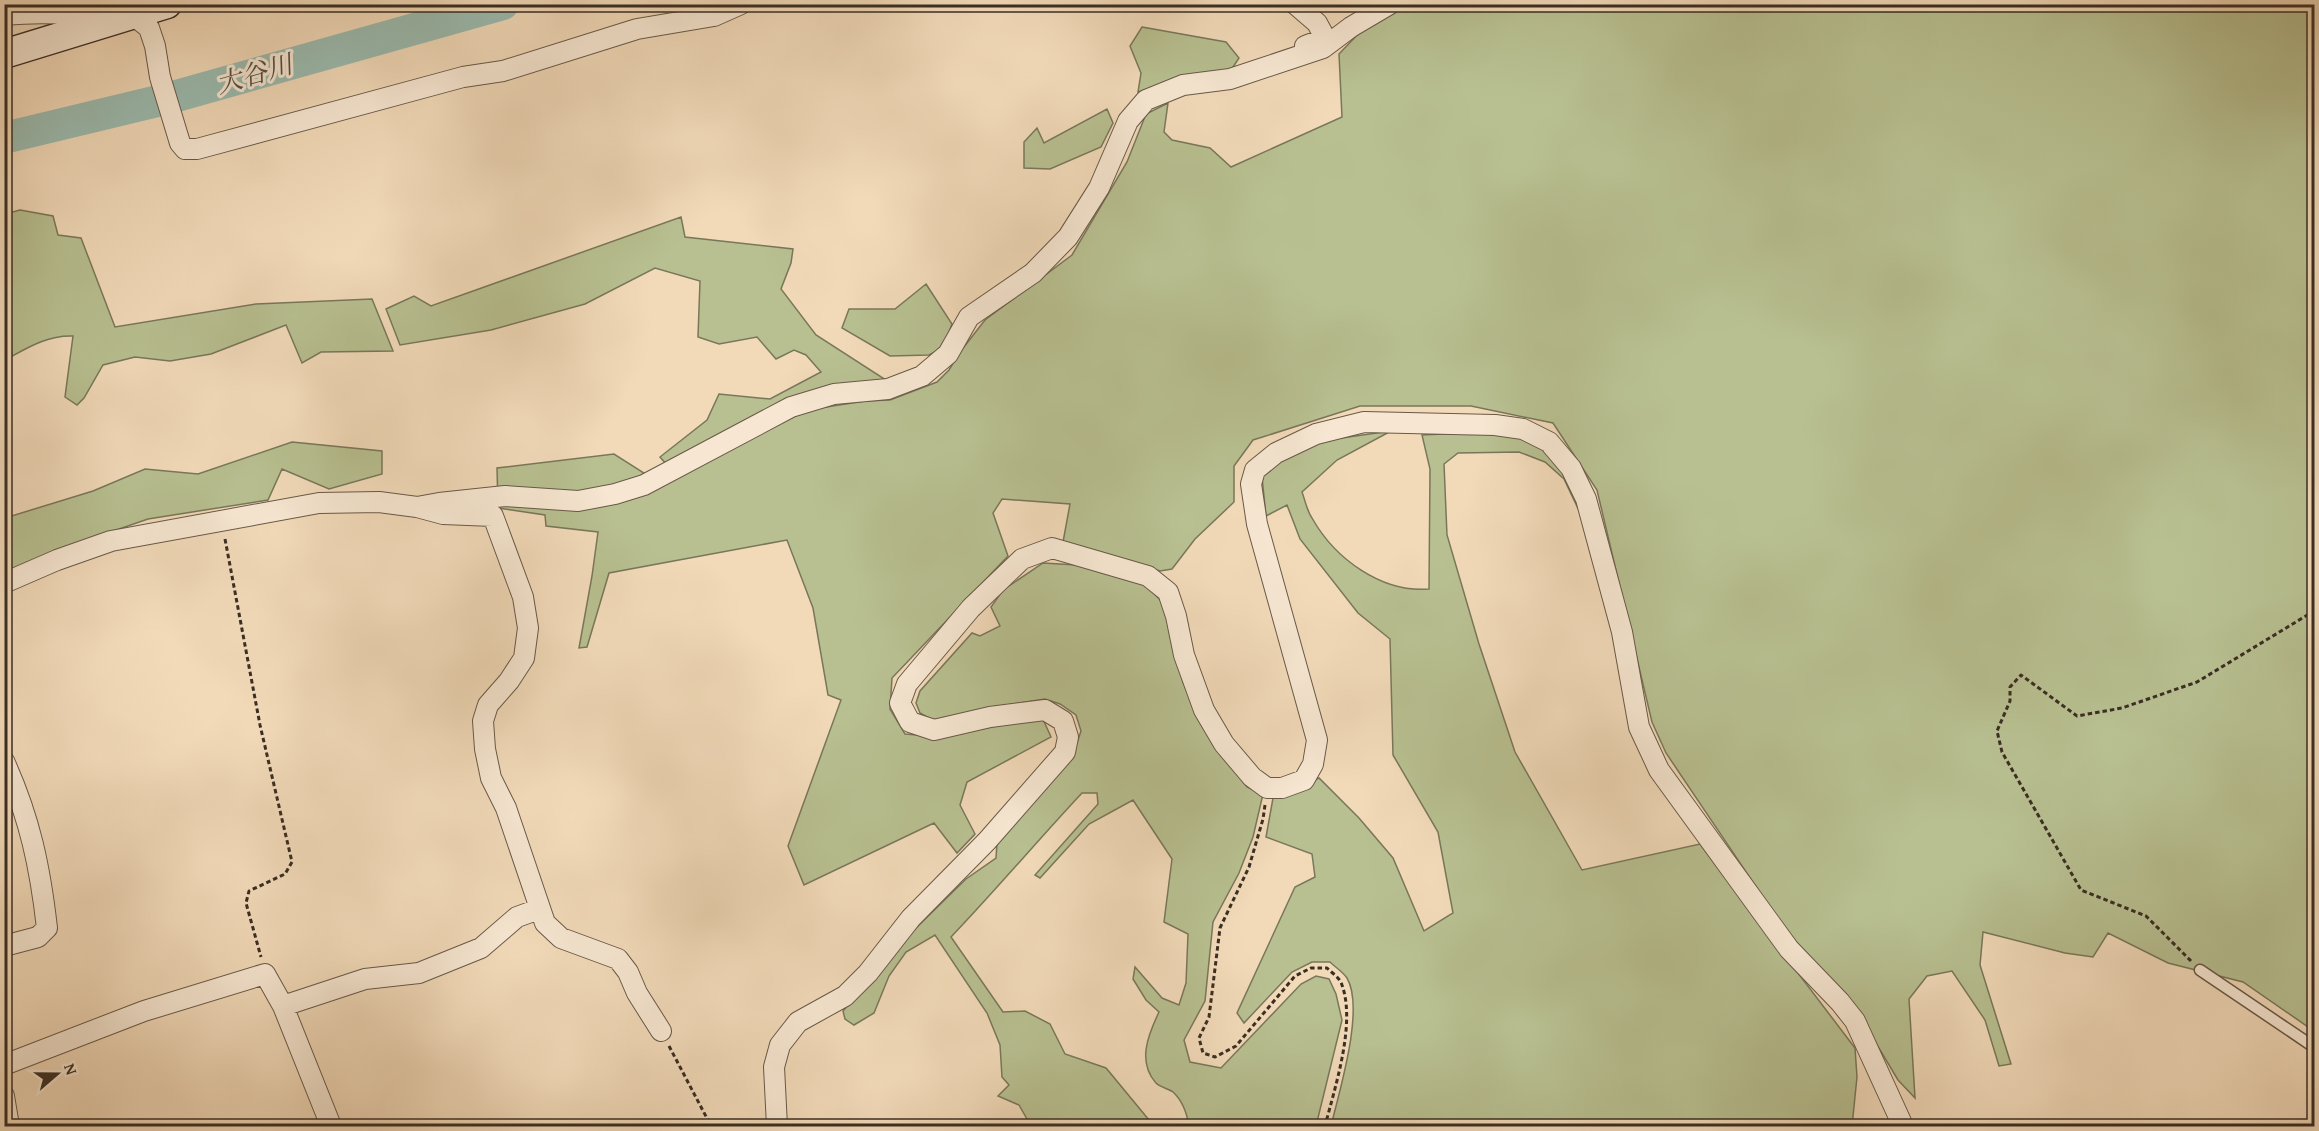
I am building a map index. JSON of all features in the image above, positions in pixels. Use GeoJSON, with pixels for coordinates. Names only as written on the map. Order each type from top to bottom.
{"type":"FeatureCollection","features":[{"type":"Feature","properties":{"kind":"main road"},"geometry":{"type":"LineString","coordinates":[[4,54],[126,14],[167,4]]}},
{"type":"Feature","properties":{"kind":"street"},"geometry":{"type":"LineString","coordinates":[[4,15],[41,12],[83,15],[126,14],[149,28],[155,46],[160,77],[180,143],[185,149],[197,149],[463,76],[503,71],[637,29],[714,16],[741,4]]}},
{"type":"Feature","properties":{"kind":"street"},"geometry":{"type":"LineString","coordinates":[[1285,62],[1293,50],[1318,41],[1323,34],[1317,23],[1295,4]]}},
{"type":"Feature","properties":{"kind":"street"},"geometry":{"type":"LineString","coordinates":[[417,507],[439,502],[506,496],[578,501],[615,494],[644,484],[791,407],[834,394],[888,389],[922,376],[948,354],[969,317],[1033,273],[1068,237],[1100,188],[1128,121],[1146,100],[1183,85],[1230,79],[1323,48],[1351,27],[1390,4]]}},
{"type":"Feature","properties":{"kind":"street"},"geometry":{"type":"LineString","coordinates":[[777,1126],[774,1067],[780,1045],[786,1037],[798,1022],[845,996],[868,973],[911,918],[987,841],[1065,752],[1068,737],[1063,722],[1045,710],[990,717],[934,730],[910,722],[900,703],[907,684],[971,608],[1022,558],[1052,548],[1148,576],[1168,592],[1176,616],[1184,655],[1204,710],[1224,744],[1252,777],[1267,788],[1282,788],[1304,780],[1313,764],[1317,740],[1257,524],[1251,484],[1255,470],[1276,453],[1316,434],[1364,422],[1495,425],[1523,429],[1549,442],[1571,468],[1586,499],[1622,632],[1639,727],[1659,770],[1789,949],[1855,1021],[1903,1126]]}},
{"type":"Feature","properties":{"kind":"street"},"geometry":{"type":"LineString","coordinates":[[4,583],[57,560],[111,541],[319,503],[379,502],[417,507],[443,514],[493,516],[523,597],[528,628],[524,658],[509,681],[488,705],[483,721],[485,749],[491,778],[506,808],[545,923],[561,938],[618,959],[661,1031]]}},
{"type":"Feature","properties":{"kind":"street"},"geometry":{"type":"LineString","coordinates":[[4,761],[31,829],[41,874],[47,928],[38,937],[4,946]]}},
{"type":"Feature","properties":{"kind":"street"},"geometry":{"type":"LineString","coordinates":[[283,1006],[365,979],[419,973],[481,948],[517,917],[539,909]]}},
{"type":"Feature","properties":{"kind":"street"},"geometry":{"type":"LineString","coordinates":[[4,1065],[144,1011],[265,974],[283,1006],[331,1126]]}},
{"type":"Feature","properties":{"kind":"street"},"geometry":{"type":"LineString","coordinates":[[4,1096],[9,1126]]}},
{"type":"Feature","properties":{"kind":"lane"},"geometry":{"type":"LineString","coordinates":[[2200,970],[2314,1047]]}},
{"type":"Feature","properties":{"kind":"path"},"geometry":{"type":"LineString","coordinates":[[221,520],[260,725],[292,862],[285,874],[249,891],[246,903],[265,974]]}},
{"type":"Feature","properties":{"kind":"path"},"geometry":{"type":"LineString","coordinates":[[2200,970],[2146,916],[2081,890],[2002,752],[1997,731],[2010,700],[2010,687],[2021,675],[2077,716],[2122,708],[2197,682],[2314,611]]}},
{"type":"Feature","properties":{"kind":"path"},"geometry":{"type":"LineString","coordinates":[[1267,788],[1263,819],[1249,867],[1220,928],[1209,1017],[1199,1038],[1199,1046],[1203,1053],[1215,1057],[1236,1046],[1295,976],[1311,968],[1327,968],[1342,982],[1348,1012],[1345,1040],[1324,1126]]}},
{"type":"Feature","properties":{"kind":"path"},"geometry":{"type":"LineString","coordinates":[[661,1031],[711,1126]]}},
{"type":"Feature","properties":{"kind":"green space"},"geometry":{"type":"Polygon","coordinates":[[[1407,5],[2314,5],[2314,1031],[2243,982],[2168,963],[2108,933],[2093,957],[2065,953],[1983,932],[1980,965],[2011,1064],[1999,1066],[1985,1020],[1952,971],[1927,976],[1909,999],[1915,1098],[1898,1080],[1858,1013],[1794,943],[1666,753],[1652,722],[1597,490],[1553,423],[1471,406],[1360,406],[1253,440],[1234,466],[1234,502],[1195,539],[1172,569],[1160,571],[1063,542],[1070,504],[1002,499],[993,513],[1008,556],[892,678],[890,709],[905,734],[941,737],[1042,717],[1051,737],[967,782],[960,805],[975,834],[957,853],[934,823],[804,885],[788,846],[841,700],[828,695],[813,608],[787,540],[609,573],[587,647],[579,648],[598,532],[546,526],[545,515],[498,508],[497,468],[614,454],[661,484],[807,410],[865,401],[890,400],[937,382],[949,370],[985,320],[1072,255],[1127,162],[1146,114],[1168,103],[1164,132],[1172,140],[1210,148],[1231,167],[1342,117],[1339,54],[1361,31],[1407,5]]]}},
{"type":"Feature","properties":{"kind":"green space"},"geometry":{"type":"Polygon","coordinates":[[[1142,27],[1226,42],[1239,58],[1229,73],[1177,80],[1138,92],[1141,73],[1130,46],[1142,27]]]}},
{"type":"Feature","properties":{"kind":"green space"},"geometry":{"type":"Polygon","coordinates":[[[1107,109],[1113,123],[1101,147],[1050,169],[1024,168],[1024,142],[1037,128],[1044,143],[1107,109]]]}},
{"type":"Feature","properties":{"kind":"green space"},"geometry":{"type":"Polygon","coordinates":[[[20,210],[53,216],[58,235],[81,238],[115,327],[256,304],[372,299],[393,351],[321,352],[302,363],[286,325],[211,354],[170,361],[135,357],[103,365],[84,398],[77,405],[65,397],[73,336],[46,340],[5,360],[5,214],[20,210]]]}},
{"type":"Feature","properties":{"kind":"green space"},"geometry":{"type":"Polygon","coordinates":[[[681,217],[685,237],[793,249],[791,263],[781,289],[816,335],[886,380],[836,387],[668,466],[660,457],[707,420],[719,394],[770,399],[821,372],[806,355],[794,350],[776,359],[757,337],[719,344],[698,337],[700,281],[655,268],[585,304],[491,330],[400,345],[386,309],[414,296],[431,306],[681,217]]]}},
{"type":"Feature","properties":{"kind":"green space"},"geometry":{"type":"Polygon","coordinates":[[[926,284],[952,324],[943,348],[929,355],[890,356],[842,328],[849,309],[895,309],[926,284]]]}},
{"type":"Feature","properties":{"kind":"green space"},"geometry":{"type":"Polygon","coordinates":[[[1391,431],[1337,460],[1302,492],[1310,515],[1333,547],[1347,560],[1377,579],[1411,589],[1429,589],[1430,469],[1422,435],[1485,432],[1516,436],[1546,449],[1563,471],[1577,497],[1583,519],[1564,479],[1545,462],[1519,452],[1458,453],[1444,464],[1447,535],[1479,644],[1515,752],[1582,870],[1700,844],[1855,1048],[1857,1077],[1852,1126],[1331,1126],[1352,1029],[1352,992],[1347,978],[1330,962],[1312,962],[1292,972],[1244,1023],[1237,1013],[1295,887],[1315,877],[1312,854],[1266,837],[1273,798],[1319,778],[1359,818],[1393,858],[1424,931],[1453,913],[1438,832],[1393,755],[1390,639],[1358,613],[1300,539],[1287,505],[1266,516],[1262,477],[1274,466],[1313,442],[1391,431]]]}},
{"type":"Feature","properties":{"kind":"green space"},"geometry":{"type":"Polygon","coordinates":[[[292,442],[382,451],[382,474],[329,489],[282,469],[268,500],[148,519],[93,538],[5,574],[5,518],[93,491],[145,469],[198,474],[292,442]]]}},
{"type":"Feature","properties":{"kind":"green space"},"geometry":{"type":"Polygon","coordinates":[[[1043,563],[1077,565],[1145,584],[1162,602],[1171,628],[1183,682],[1200,718],[1220,753],[1247,787],[1263,794],[1253,837],[1239,873],[1213,922],[1205,1001],[1184,1040],[1190,1062],[1221,1068],[1301,984],[1316,976],[1329,979],[1336,994],[1342,1020],[1316,1126],[1189,1126],[1186,1112],[1179,1099],[1173,1092],[1158,1085],[1150,1075],[1146,1048],[1159,1012],[1146,1000],[1133,979],[1135,967],[1162,998],[1179,1005],[1186,983],[1188,934],[1164,922],[1172,859],[1133,800],[1089,824],[1040,878],[1035,875],[1098,804],[1097,793],[1082,793],[951,937],[1003,1012],[1025,1011],[1050,1024],[1065,1054],[1106,1068],[1154,1126],[1031,1126],[1019,1105],[998,1096],[1009,1085],[1002,1077],[1000,1045],[987,1013],[935,935],[906,952],[889,976],[874,1013],[854,1025],[845,1019],[843,1011],[917,927],[966,879],[996,858],[997,843],[1075,749],[1081,731],[1076,715],[1060,704],[1045,699],[987,708],[936,722],[920,713],[916,703],[920,691],[972,633],[980,636],[1000,626],[991,607],[1003,590],[1043,563]]]}},
{"type":"Feature","properties":{"kind":"waterway","name":"大谷川"},"geometry":{"type":"LineString","coordinates":[[4,138],[166,99],[503,4]]}}]}
